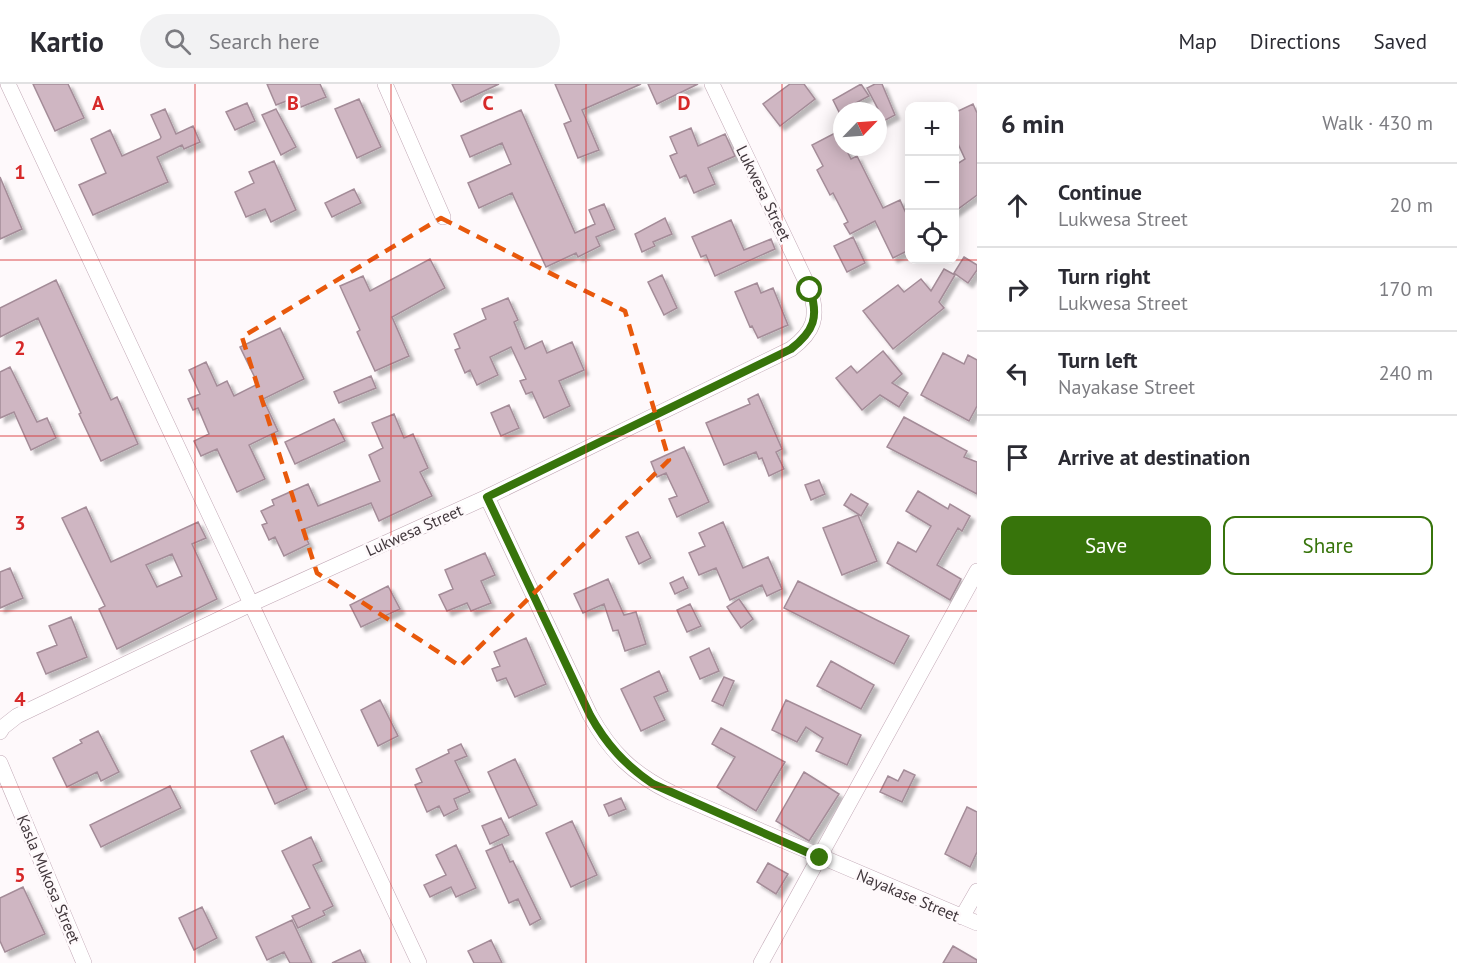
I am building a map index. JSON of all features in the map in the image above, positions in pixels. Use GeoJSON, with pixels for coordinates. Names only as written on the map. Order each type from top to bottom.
{"type":"FeatureCollection","features":[{"type":"Feature","properties":{"kind":"street"},"geometry":{"type":"LineString","coordinates":[[8,84],[419,963]]}},
{"type":"Feature","properties":{"kind":"street"},"geometry":{"type":"LineString","coordinates":[[385,84],[443,217]]}},
{"type":"Feature","properties":{"kind":"street","name":"Lukwesa Street"},"geometry":{"type":"LineString","coordinates":[[0,732],[17,716],[251,604],[487,497],[791,349],[805,338],[813,324],[814,304],[810,290],[712,84]]}},
{"type":"Feature","properties":{"kind":"street","name":"Nayakase Street"},"geometry":{"type":"LineString","coordinates":[[487,497],[590,715],[608,746],[634,771],[653,784],[820,858],[977,923]]}},
{"type":"Feature","properties":{"kind":"street"},"geometry":{"type":"LineString","coordinates":[[761,963],[977,571]]}},
{"type":"Feature","properties":{"kind":"street","name":"Kasla Mukosa Street"},"geometry":{"type":"LineString","coordinates":[[0,763],[84,963]]}},
{"type":"Feature","properties":{"kind":"street"},"geometry":{"type":"LineString","coordinates":[[962,917],[977,891]]}},
{"type":"Feature","properties":{"kind":"highlighted area"},"geometry":{"type":"Polygon","coordinates":[[[441,218],[625,311],[669,460],[460,666],[317,573],[242,337],[441,218]]]}},
{"type":"Feature","properties":{"kind":"building"},"geometry":{"type":"Polygon","coordinates":[[[33,84],[68,84],[84,118],[55,131],[33,84]]]}},
{"type":"Feature","properties":{"kind":"building"},"geometry":{"type":"Polygon","coordinates":[[[267,84],[320,84],[326,97],[301,107],[297,97],[276,105],[267,84]]]}},
{"type":"Feature","properties":{"kind":"building"},"geometry":{"type":"Polygon","coordinates":[[[452,84],[499,84],[461,102],[452,84]]]}},
{"type":"Feature","properties":{"kind":"building"},"geometry":{"type":"Polygon","coordinates":[[[555,84],[641,84],[582,110],[599,150],[578,158],[564,124],[571,121],[555,84]]]}},
{"type":"Feature","properties":{"kind":"building"},"geometry":{"type":"Polygon","coordinates":[[[648,84],[698,84],[657,104],[648,84]]]}},
{"type":"Feature","properties":{"kind":"building"},"geometry":{"type":"Polygon","coordinates":[[[790,84],[804,84],[815,99],[780,126],[763,104],[790,84]]]}},
{"type":"Feature","properties":{"kind":"building"},"geometry":{"type":"Polygon","coordinates":[[[861,84],[869,96],[858,102],[834,102],[833,100],[861,84]]]}},
{"type":"Feature","properties":{"kind":"building"},"geometry":{"type":"Polygon","coordinates":[[[875,84],[882,84],[895,115],[887,119],[887,102],[874,102],[867,88],[875,84]]]}},
{"type":"Feature","properties":{"kind":"building"},"geometry":{"type":"Polygon","coordinates":[[[359,99],[381,147],[357,158],[335,109],[359,99]]]}},
{"type":"Feature","properties":{"kind":"building"},"geometry":{"type":"Polygon","coordinates":[[[247,103],[255,121],[235,130],[226,112],[247,103]]]}},
{"type":"Feature","properties":{"kind":"building"},"geometry":{"type":"Polygon","coordinates":[[[973,104],[977,113],[977,195],[959,208],[959,163],[965,159],[959,146],[959,111],[973,104]]]}},
{"type":"Feature","properties":{"kind":"building"},"geometry":{"type":"Polygon","coordinates":[[[165,109],[176,134],[193,126],[200,142],[184,149],[182,145],[157,157],[168,182],[93,215],[79,185],[106,173],[91,139],[110,130],[122,156],[160,139],[151,115],[165,109]]]}},
{"type":"Feature","properties":{"kind":"building"},"geometry":{"type":"Polygon","coordinates":[[[276,109],[296,147],[281,155],[262,115],[276,109]]]}},
{"type":"Feature","properties":{"kind":"building"},"geometry":{"type":"Polygon","coordinates":[[[521,110],[575,233],[595,224],[589,210],[604,204],[615,229],[596,237],[600,246],[578,257],[576,253],[546,267],[512,193],[479,208],[468,183],[511,164],[502,143],[470,157],[461,136],[521,110]]]}},
{"type":"Feature","properties":{"kind":"building"},"geometry":{"type":"Polygon","coordinates":[[[691,128],[698,146],[725,134],[735,156],[708,168],[715,184],[694,193],[686,175],[680,178],[670,156],[677,153],[670,137],[691,128]]]}},
{"type":"Feature","properties":{"kind":"building"},"geometry":{"type":"Polygon","coordinates":[[[833,134],[833,156],[850,156],[851,159],[857,156],[883,208],[900,200],[905,211],[905,252],[893,258],[875,221],[850,234],[844,224],[848,222],[833,193],[830,195],[817,170],[823,166],[812,145],[833,134]]]}},
{"type":"Feature","properties":{"kind":"building"},"geometry":{"type":"Polygon","coordinates":[[[274,161],[296,210],[271,222],[265,209],[246,217],[235,192],[254,183],[249,172],[274,161]]]}},
{"type":"Feature","properties":{"kind":"building"},"geometry":{"type":"Polygon","coordinates":[[[0,177],[22,229],[0,239],[0,177]]]}},
{"type":"Feature","properties":{"kind":"building"},"geometry":{"type":"Polygon","coordinates":[[[354,189],[361,203],[332,217],[325,203],[354,189]]]}},
{"type":"Feature","properties":{"kind":"building"},"geometry":{"type":"Polygon","coordinates":[[[665,218],[672,234],[653,242],[655,246],[642,252],[635,234],[665,218]]]}},
{"type":"Feature","properties":{"kind":"building"},"geometry":{"type":"Polygon","coordinates":[[[731,220],[744,250],[771,239],[775,249],[715,276],[706,255],[701,257],[692,237],[731,220]]]}},
{"type":"Feature","properties":{"kind":"building"},"geometry":{"type":"Polygon","coordinates":[[[853,237],[865,263],[847,272],[834,246],[853,237]]]}},
{"type":"Feature","properties":{"kind":"building"},"geometry":{"type":"Polygon","coordinates":[[[964,257],[977,265],[977,270],[968,283],[954,273],[964,257]]]}},
{"type":"Feature","properties":{"kind":"building"},"geometry":{"type":"Polygon","coordinates":[[[430,259],[445,288],[392,317],[409,356],[375,371],[340,286],[363,276],[370,291],[430,259]]]}},
{"type":"Feature","properties":{"kind":"building"},"geometry":{"type":"Polygon","coordinates":[[[944,269],[955,275],[939,302],[944,308],[893,349],[863,311],[898,285],[904,292],[921,279],[931,291],[944,269]]]}},
{"type":"Feature","properties":{"kind":"building"},"geometry":{"type":"Polygon","coordinates":[[[662,275],[677,308],[664,315],[648,282],[662,275]]]}},
{"type":"Feature","properties":{"kind":"building"},"geometry":{"type":"Polygon","coordinates":[[[56,280],[111,400],[117,397],[138,444],[101,461],[38,318],[0,337],[0,308],[56,280]]]}},
{"type":"Feature","properties":{"kind":"building"},"geometry":{"type":"Polygon","coordinates":[[[757,283],[761,293],[773,288],[788,325],[758,338],[752,326],[750,327],[735,292],[757,283]]]}},
{"type":"Feature","properties":{"kind":"building"},"geometry":{"type":"Polygon","coordinates":[[[508,298],[518,320],[514,322],[525,349],[542,341],[547,353],[572,342],[584,370],[559,381],[570,406],[544,418],[532,392],[526,394],[520,381],[526,379],[511,347],[490,357],[498,375],[477,385],[470,370],[465,373],[455,350],[460,348],[454,334],[486,319],[482,309],[508,298]]]}},
{"type":"Feature","properties":{"kind":"building"},"geometry":{"type":"Polygon","coordinates":[[[280,328],[304,379],[263,399],[278,431],[249,445],[265,479],[237,492],[217,449],[201,456],[194,441],[209,434],[198,408],[193,410],[188,399],[200,394],[189,370],[206,362],[217,386],[227,381],[234,396],[258,384],[240,347],[280,328]]]}},
{"type":"Feature","properties":{"kind":"building"},"geometry":{"type":"Polygon","coordinates":[[[883,351],[902,374],[892,383],[908,393],[899,407],[880,395],[862,410],[836,378],[851,366],[857,373],[883,351]]]}},
{"type":"Feature","properties":{"kind":"building"},"geometry":{"type":"Polygon","coordinates":[[[943,353],[964,364],[968,355],[977,360],[977,406],[969,421],[921,395],[943,353]]]}},
{"type":"Feature","properties":{"kind":"building"},"geometry":{"type":"Polygon","coordinates":[[[10,367],[37,422],[47,418],[56,438],[31,450],[14,412],[0,418],[0,372],[10,367]]]}},
{"type":"Feature","properties":{"kind":"building"},"geometry":{"type":"Polygon","coordinates":[[[371,376],[376,388],[339,403],[334,392],[371,376]]]}},
{"type":"Feature","properties":{"kind":"building"},"geometry":{"type":"Polygon","coordinates":[[[758,394],[782,449],[776,452],[784,469],[769,476],[762,458],[759,459],[756,452],[724,465],[706,423],[750,404],[748,399],[758,394]]]}},
{"type":"Feature","properties":{"kind":"building"},"geometry":{"type":"Polygon","coordinates":[[[509,405],[519,428],[501,436],[491,413],[509,405]]]}},
{"type":"Feature","properties":{"kind":"building"},"geometry":{"type":"Polygon","coordinates":[[[394,414],[404,438],[413,434],[428,468],[420,472],[432,496],[379,521],[371,503],[302,530],[309,544],[284,556],[275,537],[269,540],[262,525],[267,523],[261,511],[274,505],[272,500],[308,484],[318,506],[380,481],[369,455],[383,448],[372,423],[394,414]]]}},
{"type":"Feature","properties":{"kind":"building"},"geometry":{"type":"Polygon","coordinates":[[[904,417],[967,451],[964,457],[977,462],[977,494],[887,447],[904,417]]]}},
{"type":"Feature","properties":{"kind":"building"},"geometry":{"type":"Polygon","coordinates":[[[334,419],[345,441],[295,464],[285,442],[334,419]]]}},
{"type":"Feature","properties":{"kind":"building"},"geometry":{"type":"Polygon","coordinates":[[[684,447],[709,502],[677,517],[669,499],[677,496],[666,473],[657,477],[651,462],[684,447]]]}},
{"type":"Feature","properties":{"kind":"building"},"geometry":{"type":"Polygon","coordinates":[[[819,480],[825,494],[811,500],[805,485],[819,480]]]}},
{"type":"Feature","properties":{"kind":"building"},"geometry":{"type":"Polygon","coordinates":[[[918,491],[948,509],[950,504],[970,516],[962,531],[958,528],[937,565],[961,579],[950,600],[887,563],[898,542],[916,552],[931,526],[906,511],[918,491]]]}},
{"type":"Feature","properties":{"kind":"building"},"geometry":{"type":"Polygon","coordinates":[[[851,494],[868,504],[861,516],[844,505],[851,494]]]}},
{"type":"Feature","properties":{"kind":"building"},"geometry":{"type":"Polygon","coordinates":[[[86,507],[111,562],[198,522],[206,538],[192,544],[217,599],[117,649],[99,609],[105,606],[62,518],[86,507]],[[172,554],[146,565],[157,587],[182,576],[172,554]]]}},
{"type":"Feature","properties":{"kind":"building"},"geometry":{"type":"Polygon","coordinates":[[[858,515],[877,561],[842,575],[823,528],[858,515]]]}},
{"type":"Feature","properties":{"kind":"building"},"geometry":{"type":"Polygon","coordinates":[[[723,522],[743,568],[768,557],[782,589],[767,596],[762,585],[730,600],[716,568],[699,575],[689,553],[705,546],[699,533],[723,522]]]}},
{"type":"Feature","properties":{"kind":"building"},"geometry":{"type":"Polygon","coordinates":[[[638,532],[651,558],[639,564],[626,537],[638,532]]]}},
{"type":"Feature","properties":{"kind":"building"},"geometry":{"type":"Polygon","coordinates":[[[485,553],[495,575],[481,581],[491,603],[471,611],[467,603],[447,611],[439,595],[453,589],[445,570],[485,553]]]}},
{"type":"Feature","properties":{"kind":"building"},"geometry":{"type":"Polygon","coordinates":[[[10,568],[23,598],[0,608],[0,572],[10,568]]]}},
{"type":"Feature","properties":{"kind":"building"},"geometry":{"type":"Polygon","coordinates":[[[683,577],[688,588],[675,594],[670,583],[683,577]]]}},
{"type":"Feature","properties":{"kind":"building"},"geometry":{"type":"Polygon","coordinates":[[[608,579],[624,615],[636,612],[646,644],[625,651],[618,630],[613,631],[604,604],[583,613],[574,594],[608,579]]]}},
{"type":"Feature","properties":{"kind":"building"},"geometry":{"type":"Polygon","coordinates":[[[798,581],[909,636],[894,664],[784,608],[798,581]]]}},
{"type":"Feature","properties":{"kind":"building"},"geometry":{"type":"Polygon","coordinates":[[[388,586],[400,609],[361,627],[350,605],[388,586]]]}},
{"type":"Feature","properties":{"kind":"building"},"geometry":{"type":"Polygon","coordinates":[[[739,599],[753,619],[741,628],[727,607],[739,599]]]}},
{"type":"Feature","properties":{"kind":"building"},"geometry":{"type":"Polygon","coordinates":[[[690,604],[701,626],[687,632],[677,610],[690,604]]]}},
{"type":"Feature","properties":{"kind":"building"},"geometry":{"type":"Polygon","coordinates":[[[71,617],[87,657],[46,674],[37,653],[57,645],[49,626],[71,617]]]}},
{"type":"Feature","properties":{"kind":"building"},"geometry":{"type":"Polygon","coordinates":[[[526,638],[546,684],[515,697],[506,678],[497,681],[492,669],[500,666],[494,652],[526,638]]]}},
{"type":"Feature","properties":{"kind":"building"},"geometry":{"type":"Polygon","coordinates":[[[709,648],[719,671],[700,679],[690,657],[709,648]]]}},
{"type":"Feature","properties":{"kind":"building"},"geometry":{"type":"Polygon","coordinates":[[[831,661],[874,685],[861,709],[817,686],[831,661]]]}},
{"type":"Feature","properties":{"kind":"building"},"geometry":{"type":"Polygon","coordinates":[[[659,671],[668,691],[654,697],[665,720],[641,731],[621,689],[659,671]]]}},
{"type":"Feature","properties":{"kind":"building"},"geometry":{"type":"Polygon","coordinates":[[[724,677],[734,681],[723,706],[712,701],[724,677]]]}},
{"type":"Feature","properties":{"kind":"building"},"geometry":{"type":"Polygon","coordinates":[[[380,700],[398,736],[378,746],[361,710],[380,700]]]}},
{"type":"Feature","properties":{"kind":"building"},"geometry":{"type":"Polygon","coordinates":[[[786,700],[861,735],[847,765],[816,751],[823,738],[806,727],[797,742],[772,730],[786,700]]]}},
{"type":"Feature","properties":{"kind":"building"},"geometry":{"type":"Polygon","coordinates":[[[721,728],[785,762],[756,811],[717,787],[735,757],[712,744],[721,728]]]}},
{"type":"Feature","properties":{"kind":"building"},"geometry":{"type":"Polygon","coordinates":[[[98,731],[119,772],[101,781],[97,772],[67,787],[53,758],[82,743],[80,740],[98,731]]]}},
{"type":"Feature","properties":{"kind":"building"},"geometry":{"type":"Polygon","coordinates":[[[283,736],[307,789],[275,804],[251,751],[283,736]]]}},
{"type":"Feature","properties":{"kind":"building"},"geometry":{"type":"Polygon","coordinates":[[[461,744],[467,756],[455,761],[470,792],[454,799],[458,809],[444,816],[439,806],[427,812],[415,785],[422,782],[416,769],[449,753],[448,750],[461,744]]]}},
{"type":"Feature","properties":{"kind":"building"},"geometry":{"type":"Polygon","coordinates":[[[515,759],[537,805],[509,818],[488,772],[515,759]]]}},
{"type":"Feature","properties":{"kind":"building"},"geometry":{"type":"Polygon","coordinates":[[[904,770],[915,775],[902,802],[880,792],[888,776],[898,781],[904,770]]]}},
{"type":"Feature","properties":{"kind":"building"},"geometry":{"type":"Polygon","coordinates":[[[804,772],[839,794],[809,841],[776,821],[804,772]]]}},
{"type":"Feature","properties":{"kind":"building"},"geometry":{"type":"Polygon","coordinates":[[[170,786],[181,808],[101,847],[90,825],[170,786]]]}},
{"type":"Feature","properties":{"kind":"building"},"geometry":{"type":"Polygon","coordinates":[[[621,798],[626,809],[609,816],[604,805],[621,798]]]}},
{"type":"Feature","properties":{"kind":"building"},"geometry":{"type":"Polygon","coordinates":[[[967,807],[977,812],[977,852],[970,867],[945,854],[967,807]]]}},
{"type":"Feature","properties":{"kind":"building"},"geometry":{"type":"Polygon","coordinates":[[[501,818],[509,835],[490,844],[482,826],[501,818]]]}},
{"type":"Feature","properties":{"kind":"building"},"geometry":{"type":"Polygon","coordinates":[[[572,821],[597,875],[571,887],[546,833],[572,821]]]}},
{"type":"Feature","properties":{"kind":"building"},"geometry":{"type":"Polygon","coordinates":[[[311,837],[322,861],[313,865],[333,906],[323,911],[325,915],[298,928],[292,916],[310,908],[282,851],[311,837]]]}},
{"type":"Feature","properties":{"kind":"building"},"geometry":{"type":"Polygon","coordinates":[[[502,844],[510,862],[513,861],[541,919],[530,925],[518,899],[509,903],[486,851],[502,844]]]}},
{"type":"Feature","properties":{"kind":"building"},"geometry":{"type":"Polygon","coordinates":[[[456,845],[476,888],[456,897],[451,887],[430,897],[424,885],[446,875],[436,855],[456,845]]]}},
{"type":"Feature","properties":{"kind":"building"},"geometry":{"type":"Polygon","coordinates":[[[768,863],[788,874],[776,894],[757,882],[768,863]]]}},
{"type":"Feature","properties":{"kind":"building"},"geometry":{"type":"Polygon","coordinates":[[[23,887],[45,934],[5,952],[0,941],[0,898],[23,887]]]}},
{"type":"Feature","properties":{"kind":"building"},"geometry":{"type":"Polygon","coordinates":[[[202,907],[217,938],[194,950],[179,918],[202,907]]]}},
{"type":"Feature","properties":{"kind":"building"},"geometry":{"type":"Polygon","coordinates":[[[292,920],[312,963],[290,963],[284,952],[267,960],[256,937],[292,920]]]}},
{"type":"Feature","properties":{"kind":"building"},"geometry":{"type":"Polygon","coordinates":[[[491,940],[502,963],[474,963],[468,951],[491,940]]]}},
{"type":"Feature","properties":{"kind":"building"},"geometry":{"type":"Polygon","coordinates":[[[953,946],[977,960],[977,963],[943,963],[953,946]]]}},
{"type":"Feature","properties":{"kind":"building"},"geometry":{"type":"Polygon","coordinates":[[[360,950],[366,963],[332,963],[360,950]]]}},
{"type":"Feature","properties":{"kind":"route"},"geometry":{"type":"LineString","coordinates":[[810,290],[814,304],[813,324],[805,338],[791,349],[487,497],[590,715],[608,746],[634,771],[653,784],[820,858]]}}]}
